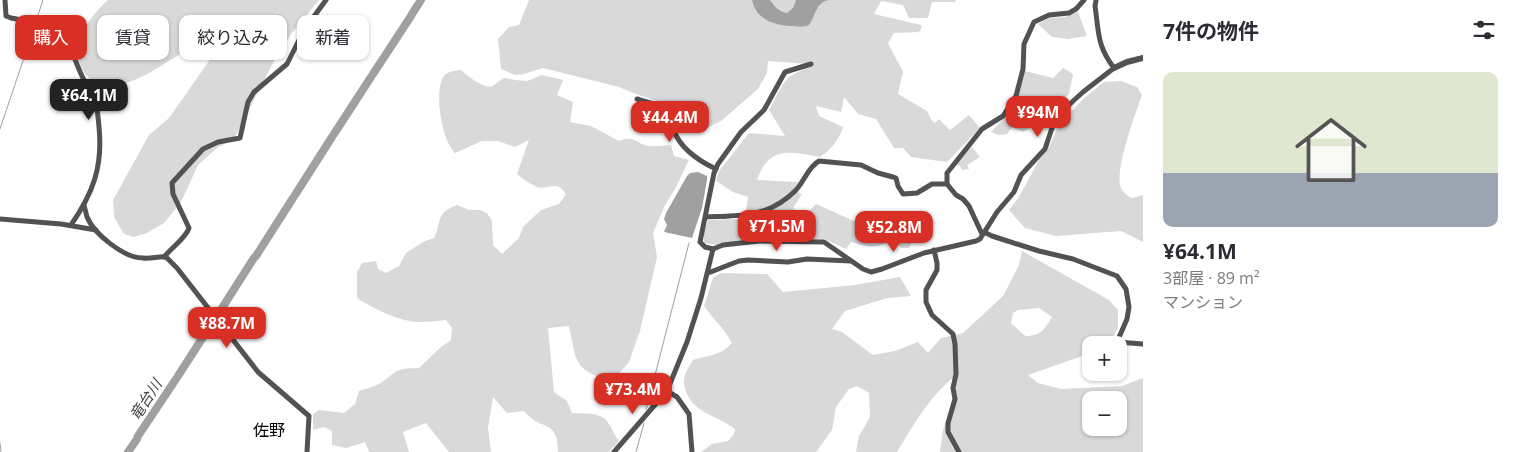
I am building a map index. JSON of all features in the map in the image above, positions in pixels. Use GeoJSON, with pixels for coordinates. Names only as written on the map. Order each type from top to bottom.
{"type":"FeatureCollection","features":[{"type":"Feature","properties":{"kind":"street"},"geometry":{"type":"LineString","coordinates":[[5,0],[6,16],[54,26],[66,32],[82,78],[94,97],[100,133],[99,166],[90,193],[71,225]]}},
{"type":"Feature","properties":{"kind":"street"},"geometry":{"type":"LineString","coordinates":[[164,257],[170,248],[185,237],[189,228],[175,199],[172,183],[203,149],[218,142],[240,138],[248,102],[254,92],[288,64],[304,30],[326,0]]}},
{"type":"Feature","properties":{"kind":"street"},"geometry":{"type":"LineString","coordinates":[[1084,0],[1076,9],[1049,15],[1034,22],[1024,44],[1023,69],[1016,96],[1003,116],[982,129],[950,168],[947,173],[947,184],[956,196],[969,206],[983,233],[1039,251],[1074,259],[1117,276],[1126,289],[1129,301],[1127,319],[1117,342],[1143,344]]}},
{"type":"Feature","properties":{"kind":"street"},"geometry":{"type":"LineString","coordinates":[[1096,0],[1095,6],[1101,46],[1114,68]]}},
{"type":"Feature","properties":{"kind":"street"},"geometry":{"type":"LineString","coordinates":[[811,64],[784,72],[764,110],[741,132],[716,169],[700,242],[705,247],[713,249],[723,245],[759,242],[817,241],[824,242],[863,270],[876,271],[912,256],[976,241],[1014,192],[1021,175],[1045,149],[1054,122],[1059,114],[1114,68],[1143,58]]}},
{"type":"Feature","properties":{"kind":"street"},"geometry":{"type":"LineString","coordinates":[[638,99],[653,103],[669,112],[672,116],[674,131],[686,149],[692,155],[716,169]]}},
{"type":"Feature","properties":{"kind":"street"},"geometry":{"type":"LineString","coordinates":[[706,217],[750,215],[773,208],[795,191],[814,164],[819,161],[861,165],[878,173],[893,177],[896,179],[903,194],[917,193],[932,184],[947,184]]}},
{"type":"Feature","properties":{"kind":"street"},"geometry":{"type":"LineString","coordinates":[[84,205],[86,216],[97,230],[116,248],[131,256],[142,258],[164,257],[177,268],[258,372],[309,416],[307,452]]}},
{"type":"Feature","properties":{"kind":"street"},"geometry":{"type":"LineString","coordinates":[[0,219],[71,225],[97,230]]}},
{"type":"Feature","properties":{"kind":"street"},"geometry":{"type":"LineString","coordinates":[[614,452],[667,391],[686,342],[708,273],[713,249]]}},
{"type":"Feature","properties":{"kind":"street"},"geometry":{"type":"LineString","coordinates":[[934,250],[937,270],[926,290],[926,302],[932,315],[953,334],[956,374],[953,388],[955,399],[948,423],[948,432],[959,452]]}},
{"type":"Feature","properties":{"kind":"street"},"geometry":{"type":"LineString","coordinates":[[708,273],[739,261],[748,260],[788,262],[807,259],[851,261]]}},
{"type":"Feature","properties":{"kind":"street"},"geometry":{"type":"LineString","coordinates":[[667,391],[677,397],[689,414],[692,452]]}},
{"type":"Feature","properties":{"kind":"shaded area"},"geometry":{"type":"Polygon","coordinates":[[[108,0],[319,0],[307,15],[297,15],[297,27],[287,40],[287,15],[179,15],[179,55],[139,78],[111,85],[98,83],[89,78],[80,66],[79,60],[87,60],[87,24],[108,0]]]}},
{"type":"Feature","properties":{"kind":"shaded area"},"geometry":{"type":"Polygon","coordinates":[[[529,0],[956,0],[955,2],[932,2],[928,18],[909,18],[903,5],[881,1],[874,14],[921,25],[922,27],[919,32],[894,33],[888,43],[903,72],[898,94],[927,111],[932,121],[935,123],[939,119],[950,130],[969,115],[980,128],[947,162],[911,157],[903,148],[894,148],[876,119],[858,114],[844,97],[841,112],[816,106],[819,116],[843,127],[837,140],[828,151],[820,157],[790,153],[774,156],[762,169],[757,180],[798,182],[793,190],[802,194],[793,208],[799,214],[807,213],[816,204],[854,221],[898,212],[907,230],[914,237],[909,248],[901,248],[895,239],[883,245],[873,246],[851,242],[846,249],[824,239],[759,239],[716,245],[704,243],[704,233],[708,220],[745,219],[748,197],[733,192],[716,181],[719,171],[749,133],[785,136],[769,110],[785,81],[804,69],[808,64],[768,61],[767,73],[758,89],[721,121],[700,131],[686,114],[678,115],[673,113],[657,101],[619,87],[543,68],[515,75],[501,69],[498,39],[509,27],[519,25],[529,0]]]}},
{"type":"Feature","properties":{"kind":"shaded area"},"geometry":{"type":"Polygon","coordinates":[[[752,0],[770,0],[777,9],[787,13],[793,8],[796,0],[830,0],[825,1],[819,6],[809,25],[802,27],[771,22],[757,12],[752,0]]]}},
{"type":"Feature","properties":{"kind":"shaded area"},"geometry":{"type":"Polygon","coordinates":[[[1078,12],[1087,36],[1068,39],[1052,37],[1038,24],[1049,18],[1065,17],[1078,12]]]}},
{"type":"Feature","properties":{"kind":"shaded area"},"geometry":{"type":"Polygon","coordinates":[[[274,60],[234,139],[217,148],[198,165],[181,202],[164,223],[147,233],[134,237],[124,234],[114,217],[113,200],[149,135],[169,118],[209,61],[274,60]]]}},
{"type":"Feature","properties":{"kind":"shaded area"},"geometry":{"type":"Polygon","coordinates":[[[1063,68],[1073,74],[1069,94],[1040,122],[1023,132],[1012,127],[1007,134],[999,135],[991,132],[1005,117],[1018,97],[1025,71],[1053,78],[1063,68]]]}},
{"type":"Feature","properties":{"kind":"shaded area"},"geometry":{"type":"Polygon","coordinates":[[[461,70],[479,83],[491,87],[504,78],[527,81],[542,75],[563,80],[557,95],[573,102],[570,122],[591,126],[619,141],[633,139],[650,146],[671,145],[674,156],[689,160],[665,205],[653,233],[657,257],[640,331],[629,362],[613,381],[590,373],[584,369],[576,357],[569,326],[548,328],[554,392],[567,401],[572,413],[597,415],[606,420],[619,441],[609,452],[558,452],[555,434],[551,429],[530,417],[524,411],[507,413],[493,397],[488,428],[491,452],[449,452],[426,423],[403,432],[409,452],[369,452],[365,442],[346,448],[332,445],[332,431],[324,427],[313,430],[313,414],[319,410],[344,413],[355,404],[359,391],[380,384],[398,370],[419,368],[451,340],[452,328],[446,320],[419,322],[394,317],[357,298],[357,272],[362,263],[376,261],[378,269],[386,273],[399,266],[406,253],[425,241],[434,238],[442,215],[445,211],[457,205],[469,210],[480,210],[487,213],[492,221],[493,245],[502,254],[519,238],[523,227],[541,210],[559,204],[566,194],[556,186],[537,187],[517,174],[529,140],[515,147],[498,141],[482,141],[455,153],[450,147],[443,128],[439,95],[443,77],[451,72],[461,70]]]}},
{"type":"Feature","properties":{"kind":"shaded area"},"geometry":{"type":"Polygon","coordinates":[[[1121,81],[1137,87],[1142,95],[1126,142],[1120,169],[1120,180],[1121,188],[1127,195],[1132,198],[1143,195],[1143,242],[1121,231],[1056,236],[1025,228],[1009,210],[1019,197],[1039,160],[1048,149],[1059,125],[1083,99],[1104,82],[1121,81]]]}},
{"type":"Feature","properties":{"kind":"shaded area"},"geometry":{"type":"Polygon","coordinates":[[[972,147],[980,157],[967,165],[969,169],[962,170],[960,166],[955,164],[972,147]]]}},
{"type":"Feature","properties":{"kind":"shaded area"},"geometry":{"type":"Polygon","coordinates":[[[698,172],[707,176],[707,180],[702,208],[692,238],[664,232],[667,225],[664,219],[666,213],[687,176],[690,173],[698,172]]]}},
{"type":"Feature","properties":{"kind":"shaded area"},"geometry":{"type":"Polygon","coordinates":[[[1022,251],[1109,300],[1118,310],[1118,328],[1113,336],[1082,336],[1082,356],[1028,375],[1038,383],[1061,389],[1122,386],[1143,378],[1143,452],[940,452],[943,430],[956,394],[955,376],[930,402],[897,452],[856,452],[859,436],[870,417],[869,393],[857,386],[849,389],[836,407],[832,430],[816,452],[701,452],[712,444],[728,441],[734,434],[735,429],[695,405],[686,392],[684,383],[686,372],[693,360],[719,353],[732,343],[704,306],[713,278],[721,273],[767,274],[783,292],[855,285],[900,277],[911,296],[887,298],[845,311],[832,329],[842,332],[873,355],[895,351],[918,342],[928,353],[941,338],[963,333],[1003,296],[1019,265],[1022,251]],[[1039,308],[1018,310],[1013,313],[1011,323],[1025,336],[1030,336],[1044,329],[1052,317],[1039,308]]]}},
{"type":"Feature","properties":{"kind":"waterway"},"geometry":{"type":"LineString","coordinates":[[38,15],[43,0]]}},
{"type":"Feature","properties":{"kind":"waterway","name":"竜台川"},"geometry":{"type":"LineString","coordinates":[[412,14],[421,0]]}},
{"type":"Feature","properties":{"kind":"waterway","name":"竜台川"},"geometry":{"type":"LineString","coordinates":[[373,74],[411,16]]}},
{"type":"Feature","properties":{"kind":"waterway"},"geometry":{"type":"LineString","coordinates":[[0,129],[23,60]]}},
{"type":"Feature","properties":{"kind":"waterway","name":"竜台川"},"geometry":{"type":"LineString","coordinates":[[334,134],[371,77]]}},
{"type":"Feature","properties":{"kind":"waterway","name":"竜台川"},"geometry":{"type":"LineString","coordinates":[[295,195],[332,137]]}},
{"type":"Feature","properties":{"kind":"waterway","name":"竜台川"},"geometry":{"type":"LineString","coordinates":[[256,256],[293,198]]}},
{"type":"Feature","properties":{"kind":"waterway"},"geometry":{"type":"LineString","coordinates":[[646,410],[689,243]]}},
{"type":"Feature","properties":{"kind":"waterway","name":"竜台川"},"geometry":{"type":"LineString","coordinates":[[217,316],[254,258]]}},
{"type":"Feature","properties":{"kind":"waterway","name":"竜台川"},"geometry":{"type":"LineString","coordinates":[[178,376],[214,320]]}},
{"type":"Feature","properties":{"kind":"waterway","name":"竜台川"},"geometry":{"type":"LineString","coordinates":[[138,436],[176,379]]}},
{"type":"Feature","properties":{"kind":"waterway"},"geometry":{"type":"LineString","coordinates":[[636,452],[644,423]]}},
{"type":"Feature","properties":{"kind":"waterway","name":"竜台川"},"geometry":{"type":"LineString","coordinates":[[128,452],[137,439]]}},
{"type":"Feature","properties":{"kind":"waterway"},"geometry":{"type":"LineString","coordinates":[[0,443],[1,452]]}},
{"type":"Feature","properties":{"kind":"district","name":"佐野"},"geometry":{"type":"Point","coordinates":[269,430]}}]}
